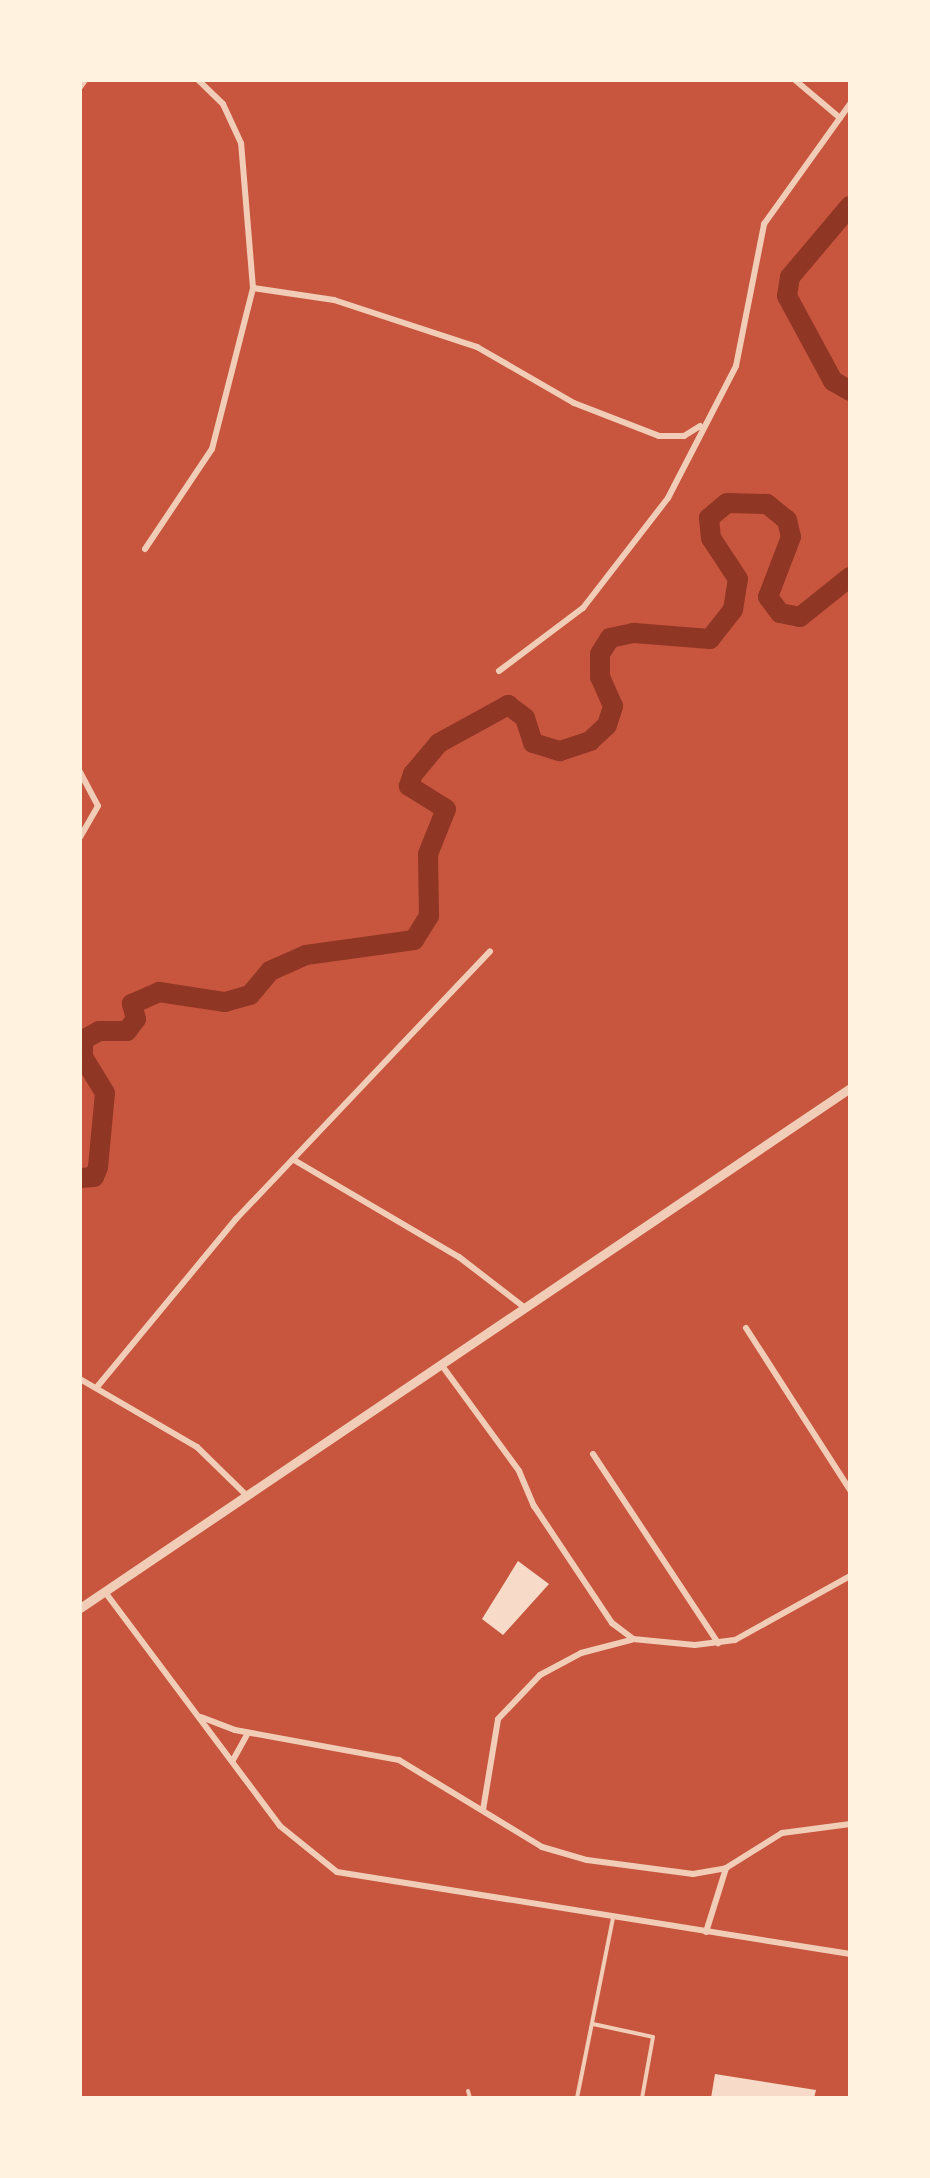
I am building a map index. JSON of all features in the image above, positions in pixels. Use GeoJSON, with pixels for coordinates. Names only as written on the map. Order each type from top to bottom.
{"type":"FeatureCollection","features":[{"type":"Feature","properties":{"kind":"street"},"geometry":{"type":"LineString","coordinates":[[80,86],[85,80]]}},
{"type":"Feature","properties":{"kind":"street"},"geometry":{"type":"LineString","coordinates":[[146,549],[207,461],[239,360],[253,288],[240,143],[224,104],[198,80]]}},
{"type":"Feature","properties":{"kind":"street"},"geometry":{"type":"LineString","coordinates":[[795,80],[840,118]]}},
{"type":"Feature","properties":{"kind":"street"},"geometry":{"type":"LineString","coordinates":[[499,670],[602,588],[626,546],[668,498],[742,348],[764,224],[850,104]]}},
{"type":"Feature","properties":{"kind":"street"},"geometry":{"type":"LineString","coordinates":[[253,288],[334,300],[478,348],[574,403],[659,436],[684,436],[701,426]]}},
{"type":"Feature","properties":{"kind":"street"},"geometry":{"type":"LineString","coordinates":[[80,772],[98,806],[80,837]]}},
{"type":"Feature","properties":{"kind":"street"},"geometry":{"type":"LineString","coordinates":[[97,1387],[175,1288],[490,952]]}},
{"type":"Feature","properties":{"kind":"street"},"geometry":{"type":"LineString","coordinates":[[80,1608],[443,1367],[850,1088]]}},
{"type":"Feature","properties":{"kind":"street"},"geometry":{"type":"LineString","coordinates":[[294,1160],[459,1256],[526,1308]]}},
{"type":"Feature","properties":{"kind":"street"},"geometry":{"type":"LineString","coordinates":[[746,1328],[850,1490]]}},
{"type":"Feature","properties":{"kind":"street"},"geometry":{"type":"LineString","coordinates":[[443,1367],[519,1471],[534,1506],[612,1624],[633,1639]]}},
{"type":"Feature","properties":{"kind":"street"},"geometry":{"type":"LineString","coordinates":[[80,1379],[197,1447],[248,1496]]}},
{"type":"Feature","properties":{"kind":"street"},"geometry":{"type":"LineString","coordinates":[[593,1454],[718,1643]]}},
{"type":"Feature","properties":{"kind":"street"},"geometry":{"type":"LineString","coordinates":[[484,1810],[498,1719],[540,1675],[580,1653],[633,1639],[718,1643],[750,1633],[850,1576]]}},
{"type":"Feature","properties":{"kind":"street"},"geometry":{"type":"LineString","coordinates":[[106,1592],[298,1847],[337,1872],[850,1954]]}},
{"type":"Feature","properties":{"kind":"street"},"geometry":{"type":"LineString","coordinates":[[199,1716],[249,1732],[399,1760],[558,1854],[661,1872],[726,1868],[782,1833],[850,1824]]}},
{"type":"Feature","properties":{"kind":"street"},"geometry":{"type":"LineString","coordinates":[[233,1763],[236,1745],[249,1732]]}},
{"type":"Feature","properties":{"kind":"street"},"geometry":{"type":"LineString","coordinates":[[706,1932],[726,1868]]}},
{"type":"Feature","properties":{"kind":"lane"},"geometry":{"type":"LineString","coordinates":[[578,2098],[613,1918]]}},
{"type":"Feature","properties":{"kind":"lane"},"geometry":{"type":"LineString","coordinates":[[593,2024],[653,2037],[642,2098]]}},
{"type":"Feature","properties":{"kind":"lane"},"geometry":{"type":"LineString","coordinates":[[468,2091],[470,2098]]}},
{"type":"Feature","properties":{"kind":"building"},"geometry":{"type":"Polygon","coordinates":[[[518,1561],[549,1584],[503,1635],[482,1619],[518,1561]]]}},
{"type":"Feature","properties":{"kind":"building"},"geometry":{"type":"Polygon","coordinates":[[[715,2074],[816,2090],[814,2098],[711,2098],[715,2074]]]}},
{"type":"Feature","properties":{"kind":"waterway"},"geometry":{"type":"LineString","coordinates":[[850,206],[790,277],[787,296],[833,381],[850,391]]}},
{"type":"Feature","properties":{"kind":"waterway"},"geometry":{"type":"LineString","coordinates":[[80,1178],[94,1177],[98,1167],[105,1093],[83,1057],[83,1040],[99,1031],[127,1031],[136,1019],[132,1004],[159,992],[225,1002],[250,995],[270,971],[306,955],[414,940],[429,916],[428,854],[446,809],[409,786],[413,774],[439,743],[508,705],[525,718],[533,743],[560,751],[590,741],[607,725],[613,706],[600,677],[600,654],[610,638],[634,633],[710,639],[733,610],[738,579],[711,538],[709,518],[727,503],[767,504],[787,520],[791,537],[768,597],[780,613],[800,617],[850,577]]}}]}
